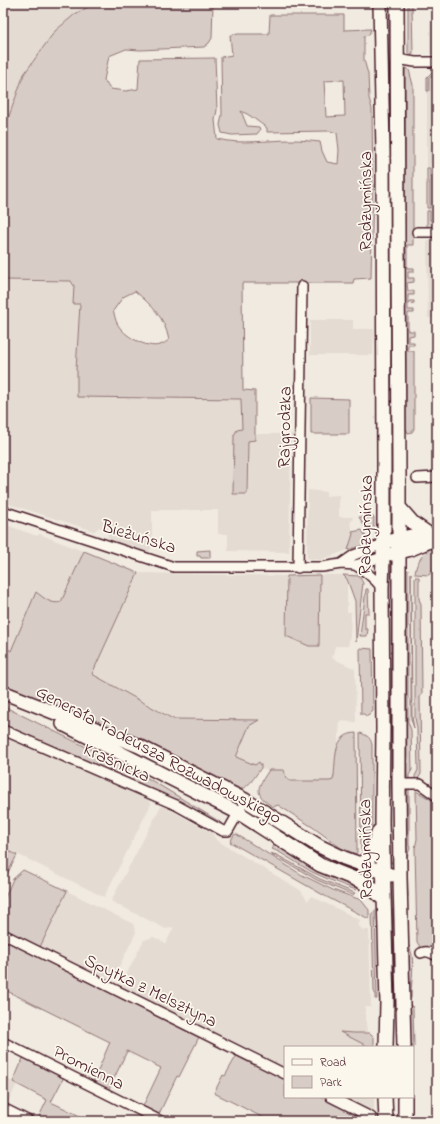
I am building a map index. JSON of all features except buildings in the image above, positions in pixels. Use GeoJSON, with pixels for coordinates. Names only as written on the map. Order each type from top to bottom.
{"type":"FeatureCollection","features":[{"type":"Feature","properties":{"kind":"main road","name":"Radzymińska"},"geometry":{"type":"LineString","coordinates":[[380,3],[382,94],[384,459],[382,588],[382,822],[387,1003],[386,1046]]}},
{"type":"Feature","properties":{"kind":"main road","name":"Radzymińska"},"geometry":{"type":"LineString","coordinates":[[397,3],[399,784],[404,1046]]}},
{"type":"Feature","properties":{"kind":"main road"},"geometry":{"type":"LineString","coordinates":[[382,94],[398,94]]}},
{"type":"Feature","properties":{"kind":"main road"},"geometry":{"type":"LineString","coordinates":[[399,507],[405,516],[413,523],[434,536]]}},
{"type":"Feature","properties":{"kind":"main road"},"geometry":{"type":"LineString","coordinates":[[383,550],[399,538],[409,535],[434,536]]}},
{"type":"Feature","properties":{"kind":"main road","name":"Bieżuńska"},"geometry":{"type":"LineString","coordinates":[[383,550],[399,552],[434,536]]}},
{"type":"Feature","properties":{"kind":"main road","name":"Generała Tadeusza Rozwadowskiego"},"geometry":{"type":"LineString","coordinates":[[4,692],[139,746],[245,800],[319,846],[384,876]]}},
{"type":"Feature","properties":{"kind":"main road","name":"Generała Tadeusza Rozwadowskiego"},"geometry":{"type":"LineString","coordinates":[[4,692],[239,813],[320,865],[360,881]]}},
{"type":"Feature","properties":{"kind":"main road"},"geometry":{"type":"LineString","coordinates":[[360,864],[370,857],[382,822]]}},
{"type":"Feature","properties":{"kind":"main road"},"geometry":{"type":"LineString","coordinates":[[360,881],[371,882],[384,876],[400,878]]}},
{"type":"Feature","properties":{"kind":"main road"},"geometry":{"type":"LineString","coordinates":[[360,881],[372,888],[384,900]]}},
{"type":"Feature","properties":{"kind":"main road"},"geometry":{"type":"LineString","coordinates":[[385,1098],[386,1121]]}},
{"type":"Feature","properties":{"kind":"main road"},"geometry":{"type":"LineString","coordinates":[[405,1098],[405,1121]]}},
{"type":"Feature","properties":{"kind":"street"},"geometry":{"type":"LineString","coordinates":[[397,59],[416,62],[437,62]]}},
{"type":"Feature","properties":{"kind":"street"},"geometry":{"type":"LineString","coordinates":[[417,232],[437,232]]}},
{"type":"Feature","properties":{"kind":"street","name":"Rajgrodzka"},"geometry":{"type":"LineString","coordinates":[[298,568],[302,286]]}},
{"type":"Feature","properties":{"kind":"street"},"geometry":{"type":"LineString","coordinates":[[417,478],[437,478]]}},
{"type":"Feature","properties":{"kind":"street","name":"Bieżuńska"},"geometry":{"type":"LineString","coordinates":[[3,511],[174,567],[247,566],[322,568],[341,564],[355,565],[367,571],[375,578],[382,588]]}},
{"type":"Feature","properties":{"kind":"street","name":"Bieżuńska"},"geometry":{"type":"LineString","coordinates":[[341,564],[354,555],[383,550]]}},
{"type":"Feature","properties":{"kind":"street","name":"Bieżuńska"},"geometry":{"type":"LineString","coordinates":[[355,565],[383,550]]}},
{"type":"Feature","properties":{"kind":"street","name":"Kraśnicka"},"geometry":{"type":"LineString","coordinates":[[3,730],[176,805],[223,831],[228,831],[245,800]]}},
{"type":"Feature","properties":{"kind":"street"},"geometry":{"type":"LineString","coordinates":[[399,784],[420,784],[437,796]]}},
{"type":"Feature","properties":{"kind":"street","name":"Spytka z Melsztyna"},"geometry":{"type":"LineString","coordinates":[[3,934],[284,1074]]}},
{"type":"Feature","properties":{"kind":"street"},"geometry":{"type":"LineString","coordinates":[[421,953],[425,951],[437,956]]}},
{"type":"Feature","properties":{"kind":"street","name":"Promienna"},"geometry":{"type":"LineString","coordinates":[[3,1042],[161,1121]]}},
{"type":"Feature","properties":{"kind":"street"},"geometry":{"type":"LineString","coordinates":[[333,1098],[371,1117]]}},
{"type":"Feature","properties":{"kind":"street"},"geometry":{"type":"LineString","coordinates":[[3,1108],[28,1121]]}},
{"type":"Feature","properties":{"kind":"shaded area"},"geometry":{"type":"Polygon","coordinates":[[[3,3],[96,3],[75,14],[55,31],[24,74],[3,133],[3,3]]]}},
{"type":"Feature","properties":{"kind":"shaded area"},"geometry":{"type":"Polygon","coordinates":[[[430,21],[437,21],[437,54],[431,54],[430,52],[430,21]]]}},
{"type":"Feature","properties":{"kind":"shaded area"},"geometry":{"type":"Polygon","coordinates":[[[427,77],[437,77],[437,163],[430,164],[430,169],[437,169],[437,220],[430,220],[430,211],[427,211],[427,77]]]}},
{"type":"Feature","properties":{"kind":"shaded area"},"geometry":{"type":"Polygon","coordinates":[[[427,240],[437,240],[437,318],[428,318],[427,240]]]}},
{"type":"Feature","properties":{"kind":"shaded area"},"geometry":{"type":"Polygon","coordinates":[[[3,280],[71,281],[74,286],[73,304],[80,304],[76,370],[78,370],[77,397],[242,399],[242,429],[247,494],[248,440],[255,440],[255,434],[293,434],[293,440],[291,441],[289,552],[228,551],[228,534],[218,534],[218,510],[152,510],[152,545],[149,553],[108,539],[107,531],[99,527],[94,531],[3,502],[3,280]]]}},
{"type":"Feature","properties":{"kind":"shaded area"},"geometry":{"type":"Polygon","coordinates":[[[310,320],[353,320],[353,329],[374,329],[373,355],[310,355],[310,320]]]}},
{"type":"Feature","properties":{"kind":"shaded area"},"geometry":{"type":"Polygon","coordinates":[[[308,490],[326,492],[326,496],[339,495],[339,517],[353,517],[350,524],[353,534],[348,550],[319,560],[307,558],[308,490]]]}},
{"type":"Feature","properties":{"kind":"shaded area"},"geometry":{"type":"Polygon","coordinates":[[[3,524],[37,536],[39,534],[138,573],[287,576],[286,636],[319,646],[320,575],[343,575],[347,579],[347,612],[351,612],[350,636],[348,646],[335,646],[332,658],[355,669],[356,722],[340,721],[335,782],[288,780],[236,757],[249,725],[258,720],[174,719],[92,674],[11,652],[3,646],[3,524]]]}},
{"type":"Feature","properties":{"kind":"shaded area"},"geometry":{"type":"Polygon","coordinates":[[[3,736],[150,800],[151,804],[104,897],[3,847],[3,736]]]}},
{"type":"Feature","properties":{"kind":"shaded area"},"geometry":{"type":"Polygon","coordinates":[[[163,806],[212,833],[216,840],[300,890],[308,901],[311,896],[360,920],[358,925],[363,930],[369,930],[371,1007],[365,1007],[365,1013],[367,1033],[370,1033],[374,1037],[374,1046],[284,1046],[284,1069],[124,989],[122,983],[144,940],[153,937],[166,943],[174,927],[166,929],[111,901],[160,808],[163,806]]]}},
{"type":"Feature","properties":{"kind":"shaded area"},"geometry":{"type":"Polygon","coordinates":[[[67,891],[133,924],[136,932],[112,981],[40,946],[67,891]]]}},
{"type":"Feature","properties":{"kind":"shaded area"},"geometry":{"type":"Polygon","coordinates":[[[3,1077],[17,1084],[6,1106],[3,1104],[3,1077]]]}},
{"type":"Feature","properties":{"kind":"shaded area"},"geometry":{"type":"Polygon","coordinates":[[[341,1098],[374,1098],[374,1110],[370,1113],[341,1098]]]}},
{"type":"Feature","properties":{"kind":"green space"},"geometry":{"type":"Polygon","coordinates":[[[96,3],[213,3],[212,38],[209,43],[204,47],[140,50],[126,49],[109,56],[104,80],[110,89],[126,91],[138,89],[140,59],[215,58],[217,110],[215,120],[217,139],[235,142],[302,140],[320,142],[327,162],[338,164],[339,150],[337,133],[330,131],[267,132],[267,128],[241,111],[247,126],[259,127],[260,130],[257,134],[232,135],[222,133],[220,125],[222,115],[221,57],[232,55],[230,35],[269,34],[270,15],[344,15],[344,30],[371,29],[369,35],[364,36],[364,60],[368,74],[369,98],[372,109],[373,186],[371,278],[354,279],[353,283],[242,283],[243,390],[255,391],[255,440],[248,441],[247,494],[233,494],[234,435],[237,430],[242,429],[241,399],[77,397],[76,370],[80,304],[73,304],[74,286],[71,281],[3,280],[3,133],[24,74],[55,31],[75,14],[96,3]],[[344,80],[324,81],[326,117],[345,116],[344,80]],[[135,291],[123,297],[113,311],[116,322],[130,337],[142,343],[155,346],[163,344],[169,340],[161,318],[157,312],[135,291]]]}},
{"type":"Feature","properties":{"kind":"green space"},"geometry":{"type":"Polygon","coordinates":[[[387,3],[391,3],[391,89],[388,87],[387,3]]]}},
{"type":"Feature","properties":{"kind":"green space"},"geometry":{"type":"Polygon","coordinates":[[[408,3],[412,3],[413,53],[409,55],[408,55],[408,3]]]}},
{"type":"Feature","properties":{"kind":"green space"},"geometry":{"type":"Polygon","coordinates":[[[407,68],[409,70],[413,85],[413,245],[407,245],[407,268],[414,268],[414,272],[408,272],[408,278],[414,278],[414,282],[407,283],[408,291],[414,291],[414,295],[408,295],[408,301],[414,301],[414,303],[408,304],[408,310],[414,310],[414,313],[408,313],[408,331],[414,331],[414,335],[408,336],[408,342],[414,342],[414,345],[408,345],[408,351],[414,351],[414,429],[412,432],[408,433],[406,428],[405,69],[407,68]]]}},
{"type":"Feature","properties":{"kind":"green space"},"geometry":{"type":"Polygon","coordinates":[[[433,71],[437,71],[437,77],[429,77],[429,91],[427,91],[427,77],[433,71]]]}},
{"type":"Feature","properties":{"kind":"green space"},"geometry":{"type":"Polygon","coordinates":[[[427,168],[430,168],[430,208],[427,208],[427,168]]]}},
{"type":"Feature","properties":{"kind":"green space"},"geometry":{"type":"Polygon","coordinates":[[[427,211],[430,211],[430,220],[437,220],[437,227],[427,227],[427,211]]]}},
{"type":"Feature","properties":{"kind":"green space"},"geometry":{"type":"Polygon","coordinates":[[[389,307],[392,307],[392,462],[391,462],[389,307]]]}},
{"type":"Feature","properties":{"kind":"green space"},"geometry":{"type":"Polygon","coordinates":[[[311,398],[349,399],[349,434],[311,434],[311,398]]]}},
{"type":"Feature","properties":{"kind":"green space"},"geometry":{"type":"Polygon","coordinates":[[[359,517],[374,517],[374,527],[365,527],[359,517]]]}},
{"type":"Feature","properties":{"kind":"green space"},"geometry":{"type":"Polygon","coordinates":[[[362,530],[366,537],[366,542],[361,546],[348,550],[353,534],[352,532],[362,530]]]}},
{"type":"Feature","properties":{"kind":"green space"},"geometry":{"type":"Polygon","coordinates":[[[437,548],[437,564],[429,575],[415,574],[417,565],[425,553],[428,550],[437,548]]]}},
{"type":"Feature","properties":{"kind":"green space"},"geometry":{"type":"Polygon","coordinates":[[[210,550],[210,558],[201,558],[200,556],[197,556],[197,551],[210,550]]]}},
{"type":"Feature","properties":{"kind":"green space"},"geometry":{"type":"Polygon","coordinates":[[[84,551],[138,573],[92,674],[173,719],[259,720],[249,726],[236,757],[255,765],[259,762],[261,765],[261,768],[248,785],[236,790],[3,688],[3,646],[11,651],[36,592],[51,602],[61,602],[84,551]]]}},
{"type":"Feature","properties":{"kind":"green space"},"geometry":{"type":"Polygon","coordinates":[[[406,570],[408,570],[408,722],[411,730],[412,770],[409,775],[409,779],[407,776],[406,570]]]}},
{"type":"Feature","properties":{"kind":"green space"},"geometry":{"type":"Polygon","coordinates":[[[388,571],[392,571],[393,859],[390,866],[389,865],[388,571]]]}},
{"type":"Feature","properties":{"kind":"green space"},"geometry":{"type":"Polygon","coordinates":[[[411,573],[412,717],[414,728],[411,719],[411,573]]]}},
{"type":"Feature","properties":{"kind":"green space"},"geometry":{"type":"Polygon","coordinates":[[[320,575],[319,646],[309,646],[286,636],[287,576],[320,575]]]}},
{"type":"Feature","properties":{"kind":"green space"},"geometry":{"type":"Polygon","coordinates":[[[343,575],[359,576],[363,583],[356,642],[355,601],[347,579],[343,575]]]}},
{"type":"Feature","properties":{"kind":"green space"},"geometry":{"type":"Polygon","coordinates":[[[415,577],[419,577],[419,599],[421,604],[422,694],[420,697],[421,774],[418,779],[415,780],[418,770],[417,728],[415,718],[415,577]]]}},
{"type":"Feature","properties":{"kind":"green space"},"geometry":{"type":"Polygon","coordinates":[[[366,589],[368,589],[369,613],[365,613],[365,629],[368,629],[367,636],[360,636],[366,589]]]}},
{"type":"Feature","properties":{"kind":"green space"},"geometry":{"type":"Polygon","coordinates":[[[360,648],[372,649],[373,711],[368,716],[361,714],[360,648]]]}},
{"type":"Feature","properties":{"kind":"green space"},"geometry":{"type":"Polygon","coordinates":[[[3,706],[141,774],[220,822],[222,825],[168,796],[3,727],[3,706]]]}},
{"type":"Feature","properties":{"kind":"green space"},"geometry":{"type":"Polygon","coordinates":[[[80,727],[115,741],[229,799],[176,773],[141,759],[80,727]]]}},
{"type":"Feature","properties":{"kind":"green space"},"geometry":{"type":"Polygon","coordinates":[[[356,733],[356,854],[341,848],[314,828],[278,805],[273,807],[262,798],[259,790],[262,781],[269,770],[284,770],[286,778],[290,781],[333,780],[339,742],[349,734],[356,733]]]}},
{"type":"Feature","properties":{"kind":"green space"},"geometry":{"type":"Polygon","coordinates":[[[360,733],[371,740],[372,745],[372,844],[364,855],[361,850],[360,733]]]}},
{"type":"Feature","properties":{"kind":"green space"},"geometry":{"type":"Polygon","coordinates":[[[409,789],[410,848],[407,857],[407,791],[409,789]]]}},
{"type":"Feature","properties":{"kind":"green space"},"geometry":{"type":"Polygon","coordinates":[[[416,791],[437,803],[437,953],[427,947],[421,948],[417,942],[415,848],[417,839],[416,791]]]}},
{"type":"Feature","properties":{"kind":"green space"},"geometry":{"type":"Polygon","coordinates":[[[236,834],[302,875],[333,890],[361,900],[369,910],[369,919],[325,896],[230,842],[236,834]]]}},
{"type":"Feature","properties":{"kind":"green space"},"geometry":{"type":"Polygon","coordinates":[[[275,845],[306,864],[357,888],[356,890],[312,872],[272,849],[275,845]]]}},
{"type":"Feature","properties":{"kind":"green space"},"geometry":{"type":"Polygon","coordinates":[[[3,848],[17,855],[3,882],[3,848]]]}},
{"type":"Feature","properties":{"kind":"green space"},"geometry":{"type":"Polygon","coordinates":[[[312,850],[356,867],[356,873],[311,852],[312,850]]]}},
{"type":"Feature","properties":{"kind":"green space"},"geometry":{"type":"Polygon","coordinates":[[[270,853],[277,855],[320,879],[355,893],[353,895],[317,880],[270,853]]]}},
{"type":"Feature","properties":{"kind":"green space"},"geometry":{"type":"Polygon","coordinates":[[[407,857],[408,897],[407,897],[407,857]]]}},
{"type":"Feature","properties":{"kind":"green space"},"geometry":{"type":"Polygon","coordinates":[[[23,870],[67,891],[39,949],[3,931],[3,902],[13,879],[23,870]]]}},
{"type":"Feature","properties":{"kind":"green space"},"geometry":{"type":"Polygon","coordinates":[[[390,909],[392,909],[395,998],[392,999],[390,909]]]}},
{"type":"Feature","properties":{"kind":"green space"},"geometry":{"type":"Polygon","coordinates":[[[375,910],[377,999],[375,999],[374,991],[372,913],[375,910]]]}},
{"type":"Feature","properties":{"kind":"green space"},"geometry":{"type":"Polygon","coordinates":[[[3,938],[200,1035],[179,1077],[177,1076],[159,1114],[143,1106],[161,1068],[127,1051],[109,1089],[93,1082],[110,1042],[3,989],[3,938]]]}},
{"type":"Feature","properties":{"kind":"green space"},"geometry":{"type":"Polygon","coordinates":[[[408,943],[413,960],[411,998],[409,998],[408,943]]]}},
{"type":"Feature","properties":{"kind":"green space"},"geometry":{"type":"Polygon","coordinates":[[[410,1006],[412,1006],[414,1046],[412,1046],[410,1041],[410,1006]]]}},
{"type":"Feature","properties":{"kind":"green space"},"geometry":{"type":"Polygon","coordinates":[[[340,1032],[370,1033],[374,1037],[374,1046],[367,1046],[340,1032]]]}},
{"type":"Feature","properties":{"kind":"green space"},"geometry":{"type":"Polygon","coordinates":[[[238,1053],[284,1076],[284,1098],[327,1098],[364,1117],[364,1121],[270,1121],[214,1093],[223,1075],[225,1076],[238,1053]]]}},
{"type":"Feature","properties":{"kind":"green space"},"geometry":{"type":"Polygon","coordinates":[[[24,1056],[64,1077],[51,1102],[80,1116],[77,1121],[37,1121],[47,1100],[13,1082],[24,1056]]]}}]}
